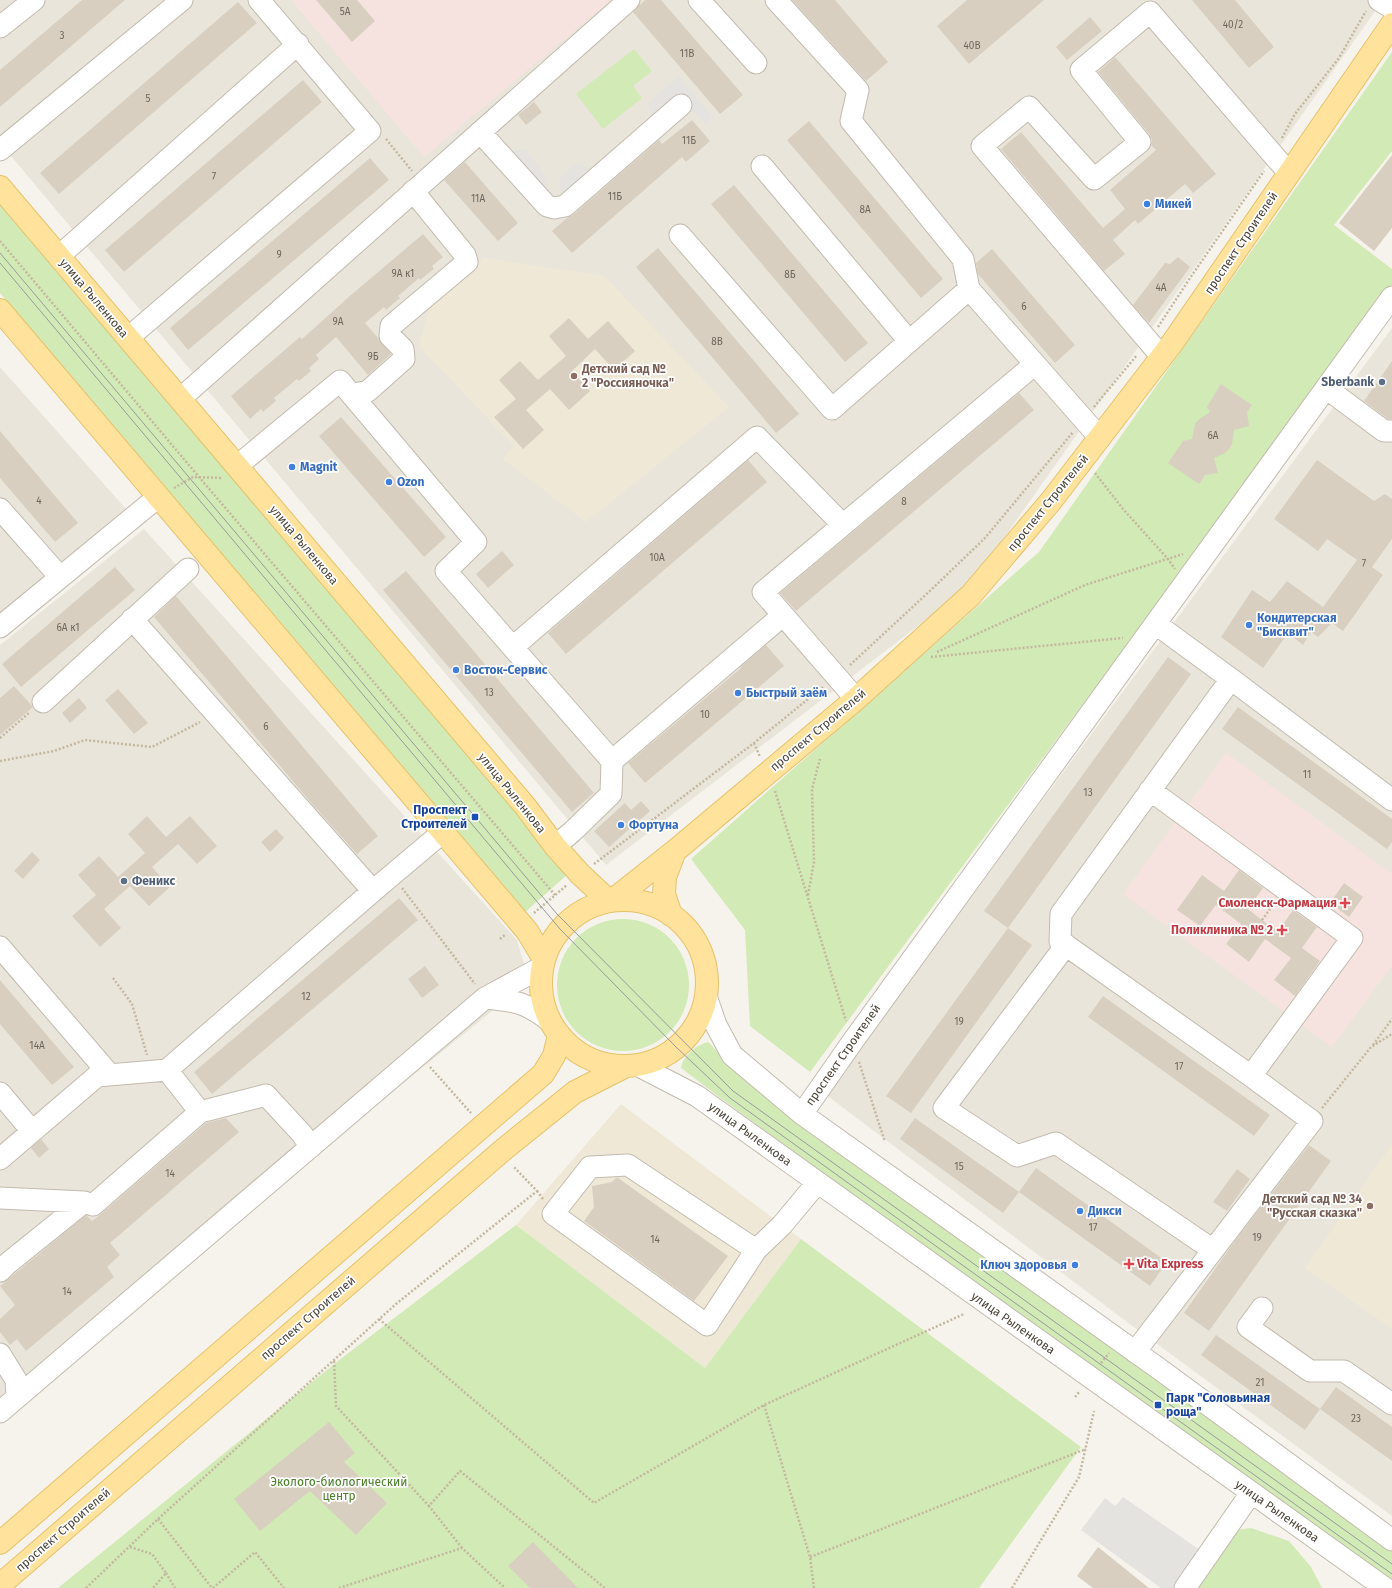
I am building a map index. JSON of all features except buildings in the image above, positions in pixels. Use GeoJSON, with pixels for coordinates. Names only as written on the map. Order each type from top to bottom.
{"type":"FeatureCollection","features":[{"type":"Feature","properties":{"kind":"main road","name":"проспект Строителей"},"geometry":{"type":"LineString","coordinates":[[611,901],[675,851],[766,773],[856,699],[971,595],[1051,501],[1100,438],[1155,349],[1289,173],[1392,24]]}},
{"type":"Feature","properties":{"kind":"main road","name":"улица Рыленкова"},"geometry":{"type":"LineString","coordinates":[[0,187],[525,806],[555,846],[580,874],[611,901]]}},
{"type":"Feature","properties":{"kind":"main road"},"geometry":{"type":"LineString","coordinates":[[0,310],[520,923],[534,941],[543,963]]}},
{"type":"Feature","properties":{"kind":"main road"},"geometry":{"type":"LineString","coordinates":[[671,915],[664,894],[665,877],[675,851]]}},
{"type":"Feature","properties":{"kind":"main road"},"geometry":{"type":"LineString","coordinates":[[634,900],[653,905],[671,915],[688,930],[700,950],[706,972],[706,996],[698,1020],[683,1041],[658,1059],[632,1065],[601,1063],[578,1052],[554,1028],[543,1004],[540,986],[543,963],[551,943],[566,923],[583,911],[593,906],[611,901],[634,900]]}},
{"type":"Feature","properties":{"kind":"main road"},"geometry":{"type":"LineString","coordinates":[[0,1543],[543,1074],[554,1056],[554,1028]]}},
{"type":"Feature","properties":{"kind":"main road","name":"проспект Строителей"},"geometry":{"type":"LineString","coordinates":[[0,1585],[503,1150],[575,1092],[632,1065]]}},
{"type":"Feature","properties":{"kind":"street"},"geometry":{"type":"LineString","coordinates":[[0,27],[34,0]]}},
{"type":"Feature","properties":{"kind":"street"},"geometry":{"type":"LineString","coordinates":[[0,150],[182,0]]}},
{"type":"Feature","properties":{"kind":"street"},"geometry":{"type":"LineString","coordinates":[[128,338],[370,131],[298,44],[259,0]]}},
{"type":"Feature","properties":{"kind":"street"},"geometry":{"type":"LineString","coordinates":[[180,399],[629,0]]}},
{"type":"Feature","properties":{"kind":"street"},"geometry":{"type":"LineString","coordinates":[[699,0],[756,64]]}},
{"type":"Feature","properties":{"kind":"street"},"geometry":{"type":"LineString","coordinates":[[776,0],[858,90],[851,121],[963,260],[969,289],[1100,438]]}},
{"type":"Feature","properties":{"kind":"street"},"geometry":{"type":"LineString","coordinates":[[1374,3],[1392,8]]}},
{"type":"Feature","properties":{"kind":"street"},"geometry":{"type":"LineString","coordinates":[[1155,349],[982,146],[1029,107],[1094,179],[1117,161],[1140,142],[1081,70],[1150,12],[1289,173]]}},
{"type":"Feature","properties":{"kind":"street"},"geometry":{"type":"LineString","coordinates":[[59,256],[298,44]]}},
{"type":"Feature","properties":{"kind":"street"},"geometry":{"type":"LineString","coordinates":[[480,132],[547,206],[554,208],[565,206],[681,106]]}},
{"type":"Feature","properties":{"kind":"street"},"geometry":{"type":"LineString","coordinates":[[762,166],[909,342]]}},
{"type":"Feature","properties":{"kind":"street"},"geometry":{"type":"LineString","coordinates":[[352,395],[368,391],[404,359],[403,349],[390,336],[391,326],[467,262],[465,255],[413,191]]}},
{"type":"Feature","properties":{"kind":"street"},"geometry":{"type":"LineString","coordinates":[[680,235],[832,409],[969,289]]}},
{"type":"Feature","properties":{"kind":"street","name":"проспект Строителей"},"geometry":{"type":"LineString","coordinates":[[802,1114],[852,1041],[1392,297]]}},
{"type":"Feature","properties":{"kind":"street"},"geometry":{"type":"LineString","coordinates":[[856,699],[782,616],[763,592],[1035,364]]}},
{"type":"Feature","properties":{"kind":"street"},"geometry":{"type":"LineString","coordinates":[[241,471],[340,381],[476,542],[446,570],[612,761],[612,794],[555,846]]}},
{"type":"Feature","properties":{"kind":"street"},"geometry":{"type":"LineString","coordinates":[[1326,388],[1384,431],[1392,431]]}},
{"type":"Feature","properties":{"kind":"street"},"geometry":{"type":"LineString","coordinates":[[513,647],[757,437],[843,525]]}},
{"type":"Feature","properties":{"kind":"street"},"geometry":{"type":"LineString","coordinates":[[0,627],[158,497]]}},
{"type":"Feature","properties":{"kind":"street"},"geometry":{"type":"LineString","coordinates":[[0,509],[60,577]]}},
{"type":"Feature","properties":{"kind":"street"},"geometry":{"type":"LineString","coordinates":[[43,702],[188,569]]}},
{"type":"Feature","properties":{"kind":"street"},"geometry":{"type":"LineString","coordinates":[[612,761],[782,616]]}},
{"type":"Feature","properties":{"kind":"street"},"geometry":{"type":"LineString","coordinates":[[132,619],[373,891]]}},
{"type":"Feature","properties":{"kind":"street"},"geometry":{"type":"LineString","coordinates":[[1151,631],[1231,679],[1392,800]]}},
{"type":"Feature","properties":{"kind":"street"},"geometry":{"type":"LineString","coordinates":[[1127,1346],[1213,1250],[1312,1121],[1060,941],[1061,914],[1231,679]]}},
{"type":"Feature","properties":{"kind":"street"},"geometry":{"type":"LineString","coordinates":[[1150,790],[1352,938],[1251,1076]]}},
{"type":"Feature","properties":{"kind":"street"},"geometry":{"type":"LineString","coordinates":[[0,1159],[96,1076],[160,1070],[443,832]]}},
{"type":"Feature","properties":{"kind":"street"},"geometry":{"type":"LineString","coordinates":[[1066,945],[944,1108],[1017,1156],[1056,1143],[1213,1250]]}},
{"type":"Feature","properties":{"kind":"street"},"geometry":{"type":"LineString","coordinates":[[0,947],[110,1075]]}},
{"type":"Feature","properties":{"kind":"street"},"geometry":{"type":"LineString","coordinates":[[0,1412],[419,1055],[482,993],[543,963]]}},
{"type":"Feature","properties":{"kind":"street"},"geometry":{"type":"LineString","coordinates":[[482,993],[512,1000],[533,1008],[554,1028]]}},
{"type":"Feature","properties":{"kind":"street"},"geometry":{"type":"LineString","coordinates":[[706,996],[716,1025],[732,1055],[802,1114],[1127,1346],[1392,1540]]}},
{"type":"Feature","properties":{"kind":"street","name":"улица Рыленкова"},"geometry":{"type":"LineString","coordinates":[[632,1065],[697,1096],[1381,1587]]}},
{"type":"Feature","properties":{"kind":"street"},"geometry":{"type":"LineString","coordinates":[[160,1070],[200,1112]]}},
{"type":"Feature","properties":{"kind":"street"},"geometry":{"type":"LineString","coordinates":[[0,1092],[32,1131]]}},
{"type":"Feature","properties":{"kind":"street"},"geometry":{"type":"LineString","coordinates":[[0,1198],[84,1202],[93,1205],[200,1112],[266,1095],[302,1134],[311,1147]]}},
{"type":"Feature","properties":{"kind":"street"},"geometry":{"type":"LineString","coordinates":[[756,1250],[628,1165],[590,1167],[553,1214],[707,1325],[756,1250],[782,1225],[817,1183]]}},
{"type":"Feature","properties":{"kind":"street"},"geometry":{"type":"LineString","coordinates":[[0,1271],[84,1202]]}},
{"type":"Feature","properties":{"kind":"street"},"geometry":{"type":"LineString","coordinates":[[1262,1308],[1248,1327],[1310,1371],[1344,1371],[1392,1404]]}},
{"type":"Feature","properties":{"kind":"street"},"geometry":{"type":"LineString","coordinates":[[0,1354],[16,1380],[17,1397]]}},
{"type":"Feature","properties":{"kind":"street"},"geometry":{"type":"LineString","coordinates":[[1185,1588],[1251,1493]]}},
{"type":"Feature","properties":{"kind":"path"},"geometry":{"type":"LineString","coordinates":[[500,939],[555,896],[580,874],[754,743],[836,677],[985,538],[1084,420],[1155,349],[1190,278],[1266,169],[1295,114],[1339,58],[1374,3]]}},
{"type":"Feature","properties":{"kind":"path"},"geometry":{"type":"LineString","coordinates":[[0,240],[555,896]]}},
{"type":"Feature","properties":{"kind":"path"},"geometry":{"type":"LineString","coordinates":[[1092,468],[1123,509],[1168,559],[1179,575],[1186,581]]}},
{"type":"Feature","properties":{"kind":"path"},"geometry":{"type":"LineString","coordinates":[[158,497],[193,477],[243,478],[241,471]]}},
{"type":"Feature","properties":{"kind":"path"},"geometry":{"type":"LineString","coordinates":[[1151,631],[1126,638],[924,658],[1085,585],[1210,547]]}},
{"type":"Feature","properties":{"kind":"path"},"geometry":{"type":"LineString","coordinates":[[0,738],[43,702]]}},
{"type":"Feature","properties":{"kind":"path"},"geometry":{"type":"LineString","coordinates":[[0,761],[54,751],[85,740],[152,747],[216,713]]}},
{"type":"Feature","properties":{"kind":"path"},"geometry":{"type":"LineString","coordinates":[[754,743],[776,794],[852,1041],[885,1142]]}},
{"type":"Feature","properties":{"kind":"path"},"geometry":{"type":"LineString","coordinates":[[808,896],[814,862],[812,789],[820,759]]}},
{"type":"Feature","properties":{"kind":"path"},"geometry":{"type":"LineString","coordinates":[[392,875],[482,993]]}},
{"type":"Feature","properties":{"kind":"path"},"geometry":{"type":"LineString","coordinates":[[113,978],[132,1004],[160,1070]]}},
{"type":"Feature","properties":{"kind":"path"},"geometry":{"type":"LineString","coordinates":[[1312,1121],[1392,1019]]}},
{"type":"Feature","properties":{"kind":"path"},"geometry":{"type":"LineString","coordinates":[[1371,1047],[1392,1034]]}},
{"type":"Feature","properties":{"kind":"path"},"geometry":{"type":"LineString","coordinates":[[419,1055],[483,1126]]}},
{"type":"Feature","properties":{"kind":"path"},"geometry":{"type":"LineString","coordinates":[[86,1588],[158,1519],[396,1304],[537,1191],[510,1163],[503,1150]]}},
{"type":"Feature","properties":{"kind":"path"},"geometry":{"type":"LineString","coordinates":[[379,1319],[594,1503],[764,1405],[964,1314]]}},
{"type":"Feature","properties":{"kind":"path"},"geometry":{"type":"LineString","coordinates":[[1075,1397],[1090,1378],[1127,1346]]}},
{"type":"Feature","properties":{"kind":"path"},"geometry":{"type":"LineString","coordinates":[[334,1360],[336,1406],[429,1506],[462,1548],[505,1588]]}},
{"type":"Feature","properties":{"kind":"path"},"geometry":{"type":"LineString","coordinates":[[764,1405],[810,1557],[814,1588]]}},
{"type":"Feature","properties":{"kind":"path"},"geometry":{"type":"LineString","coordinates":[[1012,1588],[1079,1477],[1094,1411]]}},
{"type":"Feature","properties":{"kind":"path"},"geometry":{"type":"LineString","coordinates":[[810,1557],[1086,1449]]}},
{"type":"Feature","properties":{"kind":"path"},"geometry":{"type":"LineString","coordinates":[[429,1506],[460,1471],[605,1588]]}},
{"type":"Feature","properties":{"kind":"path"},"geometry":{"type":"LineString","coordinates":[[158,1519],[213,1588],[254,1552],[284,1588]]}},
{"type":"Feature","properties":{"kind":"path"},"geometry":{"type":"LineString","coordinates":[[130,1547],[152,1554],[175,1588]]}},
{"type":"Feature","properties":{"kind":"path"},"geometry":{"type":"LineString","coordinates":[[339,1588],[462,1548]]}},
{"type":"Feature","properties":{"kind":"path"},"geometry":{"type":"LineString","coordinates":[[153,1588],[166,1573]]}},
{"type":"Feature","properties":{"kind":"shaded area"},"geometry":{"type":"Polygon","coordinates":[[[0,0],[1383,0],[970,586],[606,865],[0,143],[0,0]]]}},
{"type":"Feature","properties":{"kind":"shaded area"},"geometry":{"type":"Polygon","coordinates":[[[291,0],[608,0],[609,2],[424,157],[291,0]]]}},
{"type":"Feature","properties":{"kind":"shaded area"},"geometry":{"type":"Polygon","coordinates":[[[678,76],[713,117],[706,124],[684,101],[652,131],[648,103],[678,76]]]}},
{"type":"Feature","properties":{"kind":"shaded area"},"geometry":{"type":"Polygon","coordinates":[[[495,149],[525,150],[546,176],[544,190],[546,195],[557,199],[561,195],[559,178],[572,166],[576,164],[602,174],[554,208],[495,149]]]}},
{"type":"Feature","properties":{"kind":"shaded area","name":"Детский сад № 2 \"Россияночка\""},"geometry":{"type":"Polygon","coordinates":[[[484,258],[604,276],[729,407],[586,522],[503,459],[514,446],[419,346],[432,296],[484,258]]]}},
{"type":"Feature","properties":{"kind":"shaded area"},"geometry":{"type":"Polygon","coordinates":[[[1392,328],[1392,1516],[1131,1325],[825,1094],[1392,328]]]}},
{"type":"Feature","properties":{"kind":"shaded area"},"geometry":{"type":"Polygon","coordinates":[[[0,367],[126,509],[0,614],[0,367]]]}},
{"type":"Feature","properties":{"kind":"shaded area"},"geometry":{"type":"Polygon","coordinates":[[[144,529],[517,940],[529,981],[0,1411],[0,645],[144,529]]]}},
{"type":"Feature","properties":{"kind":"shaded area","name":"Поликлиника № 2"},"geometry":{"type":"Polygon","coordinates":[[[1226,753],[1392,874],[1392,965],[1332,1047],[1123,894],[1226,753]]]}},
{"type":"Feature","properties":{"kind":"shaded area"},"geometry":{"type":"Polygon","coordinates":[[[621,1104],[801,1239],[705,1368],[516,1225],[621,1104]]]}},
{"type":"Feature","properties":{"kind":"shaded area","name":"Детский сад № 34 \"Русская сказка\""},"geometry":{"type":"Polygon","coordinates":[[[1392,1144],[1392,1329],[1305,1268],[1392,1144]]]}},
{"type":"Feature","properties":{"kind":"shaded area"},"geometry":{"type":"Polygon","coordinates":[[[1123,1497],[1203,1552],[1176,1588],[1161,1588],[1081,1530],[1105,1498],[1115,1506],[1123,1497]]]}},
{"type":"Feature","properties":{"kind":"green space"},"geometry":{"type":"Polygon","coordinates":[[[634,49],[652,71],[633,86],[642,98],[603,129],[576,94],[634,49]]]}},
{"type":"Feature","properties":{"kind":"green space"},"geometry":{"type":"Polygon","coordinates":[[[1392,52],[1392,151],[1334,225],[1392,269],[1392,287],[810,1072],[750,1026],[745,930],[691,859],[1039,552],[1392,52]]]}},
{"type":"Feature","properties":{"kind":"green space"},"geometry":{"type":"Polygon","coordinates":[[[0,204],[569,873],[523,914],[0,293],[0,204]]]}},
{"type":"Feature","properties":{"kind":"green space"},"geometry":{"type":"Polygon","coordinates":[[[630,919],[642,921],[654,926],[670,938],[682,954],[687,966],[689,985],[687,1004],[682,1016],[670,1032],[654,1044],[642,1049],[616,1051],[604,1049],[592,1044],[576,1032],[564,1016],[559,1004],[557,978],[559,966],[564,954],[576,938],[592,926],[604,921],[630,919]]]}},
{"type":"Feature","properties":{"kind":"green space"},"geometry":{"type":"Polygon","coordinates":[[[708,1042],[725,1059],[1392,1541],[1392,1588],[681,1068],[687,1055],[703,1043],[708,1042]]]}},
{"type":"Feature","properties":{"kind":"green space","name":"Эколого-биологический центр"},"geometry":{"type":"Polygon","coordinates":[[[516,1225],[705,1368],[801,1239],[1081,1447],[979,1588],[58,1588],[338,1361],[516,1225]]]}},
{"type":"Feature","properties":{"kind":"green space"},"geometry":{"type":"Polygon","coordinates":[[[1251,1528],[1289,1541],[1311,1567],[1322,1588],[1188,1588],[1228,1531],[1251,1528]]]}},
{"type":"Feature","properties":{"kind":"tram line"},"geometry":{"type":"LineString","coordinates":[[0,253],[557,914],[733,1091],[1392,1564]]}},
{"type":"Feature","properties":{"kind":"tram line"},"geometry":{"type":"LineString","coordinates":[[0,263],[560,929],[676,1047],[730,1098],[1392,1574]]}},
{"type":"Feature","properties":{"kind":"place","name":"Микей"},"geometry":{"type":"Point","coordinates":[1147,204]}},
{"type":"Feature","properties":{"kind":"place","name":"Детский сад № 2 \"Россияночка\""},"geometry":{"type":"Point","coordinates":[574,376]}},
{"type":"Feature","properties":{"kind":"place","name":"Sberbank"},"geometry":{"type":"Point","coordinates":[1382,382]}},
{"type":"Feature","properties":{"kind":"place","name":"Magnit"},"geometry":{"type":"Point","coordinates":[292,467]}},
{"type":"Feature","properties":{"kind":"place","name":"Ozon"},"geometry":{"type":"Point","coordinates":[389,482]}},
{"type":"Feature","properties":{"kind":"place","name":"Кондитерская \"Бисквит\""},"geometry":{"type":"Point","coordinates":[1249,625]}},
{"type":"Feature","properties":{"kind":"place","name":"Восток-Сервис"},"geometry":{"type":"Point","coordinates":[456,670]}},
{"type":"Feature","properties":{"kind":"place","name":"Быстрый заём"},"geometry":{"type":"Point","coordinates":[738,693]}},
{"type":"Feature","properties":{"kind":"place","name":"Проспект Строителей"},"geometry":{"type":"Point","coordinates":[475,817]}},
{"type":"Feature","properties":{"kind":"place","name":"Фортуна"},"geometry":{"type":"Point","coordinates":[621,825]}},
{"type":"Feature","properties":{"kind":"place","name":"Феникс"},"geometry":{"type":"Point","coordinates":[124,881]}},
{"type":"Feature","properties":{"kind":"place","name":"Смоленск-Фармация"},"geometry":{"type":"Point","coordinates":[1345,903]}},
{"type":"Feature","properties":{"kind":"place","name":"Поликлиника № 2"},"geometry":{"type":"Point","coordinates":[1282,930]}},
{"type":"Feature","properties":{"kind":"place","name":"Детский сад № 34 \"Русская сказка\""},"geometry":{"type":"Point","coordinates":[1370,1206]}},
{"type":"Feature","properties":{"kind":"place","name":"Дикси"},"geometry":{"type":"Point","coordinates":[1080,1211]}},
{"type":"Feature","properties":{"kind":"place","name":"Vita Express"},"geometry":{"type":"Point","coordinates":[1129,1264]}},
{"type":"Feature","properties":{"kind":"place","name":"Ключ здоровья"},"geometry":{"type":"Point","coordinates":[1075,1265]}},
{"type":"Feature","properties":{"kind":"place","name":"Парк \"Соловьиная роща\""},"geometry":{"type":"Point","coordinates":[1158,1405]}}]}
